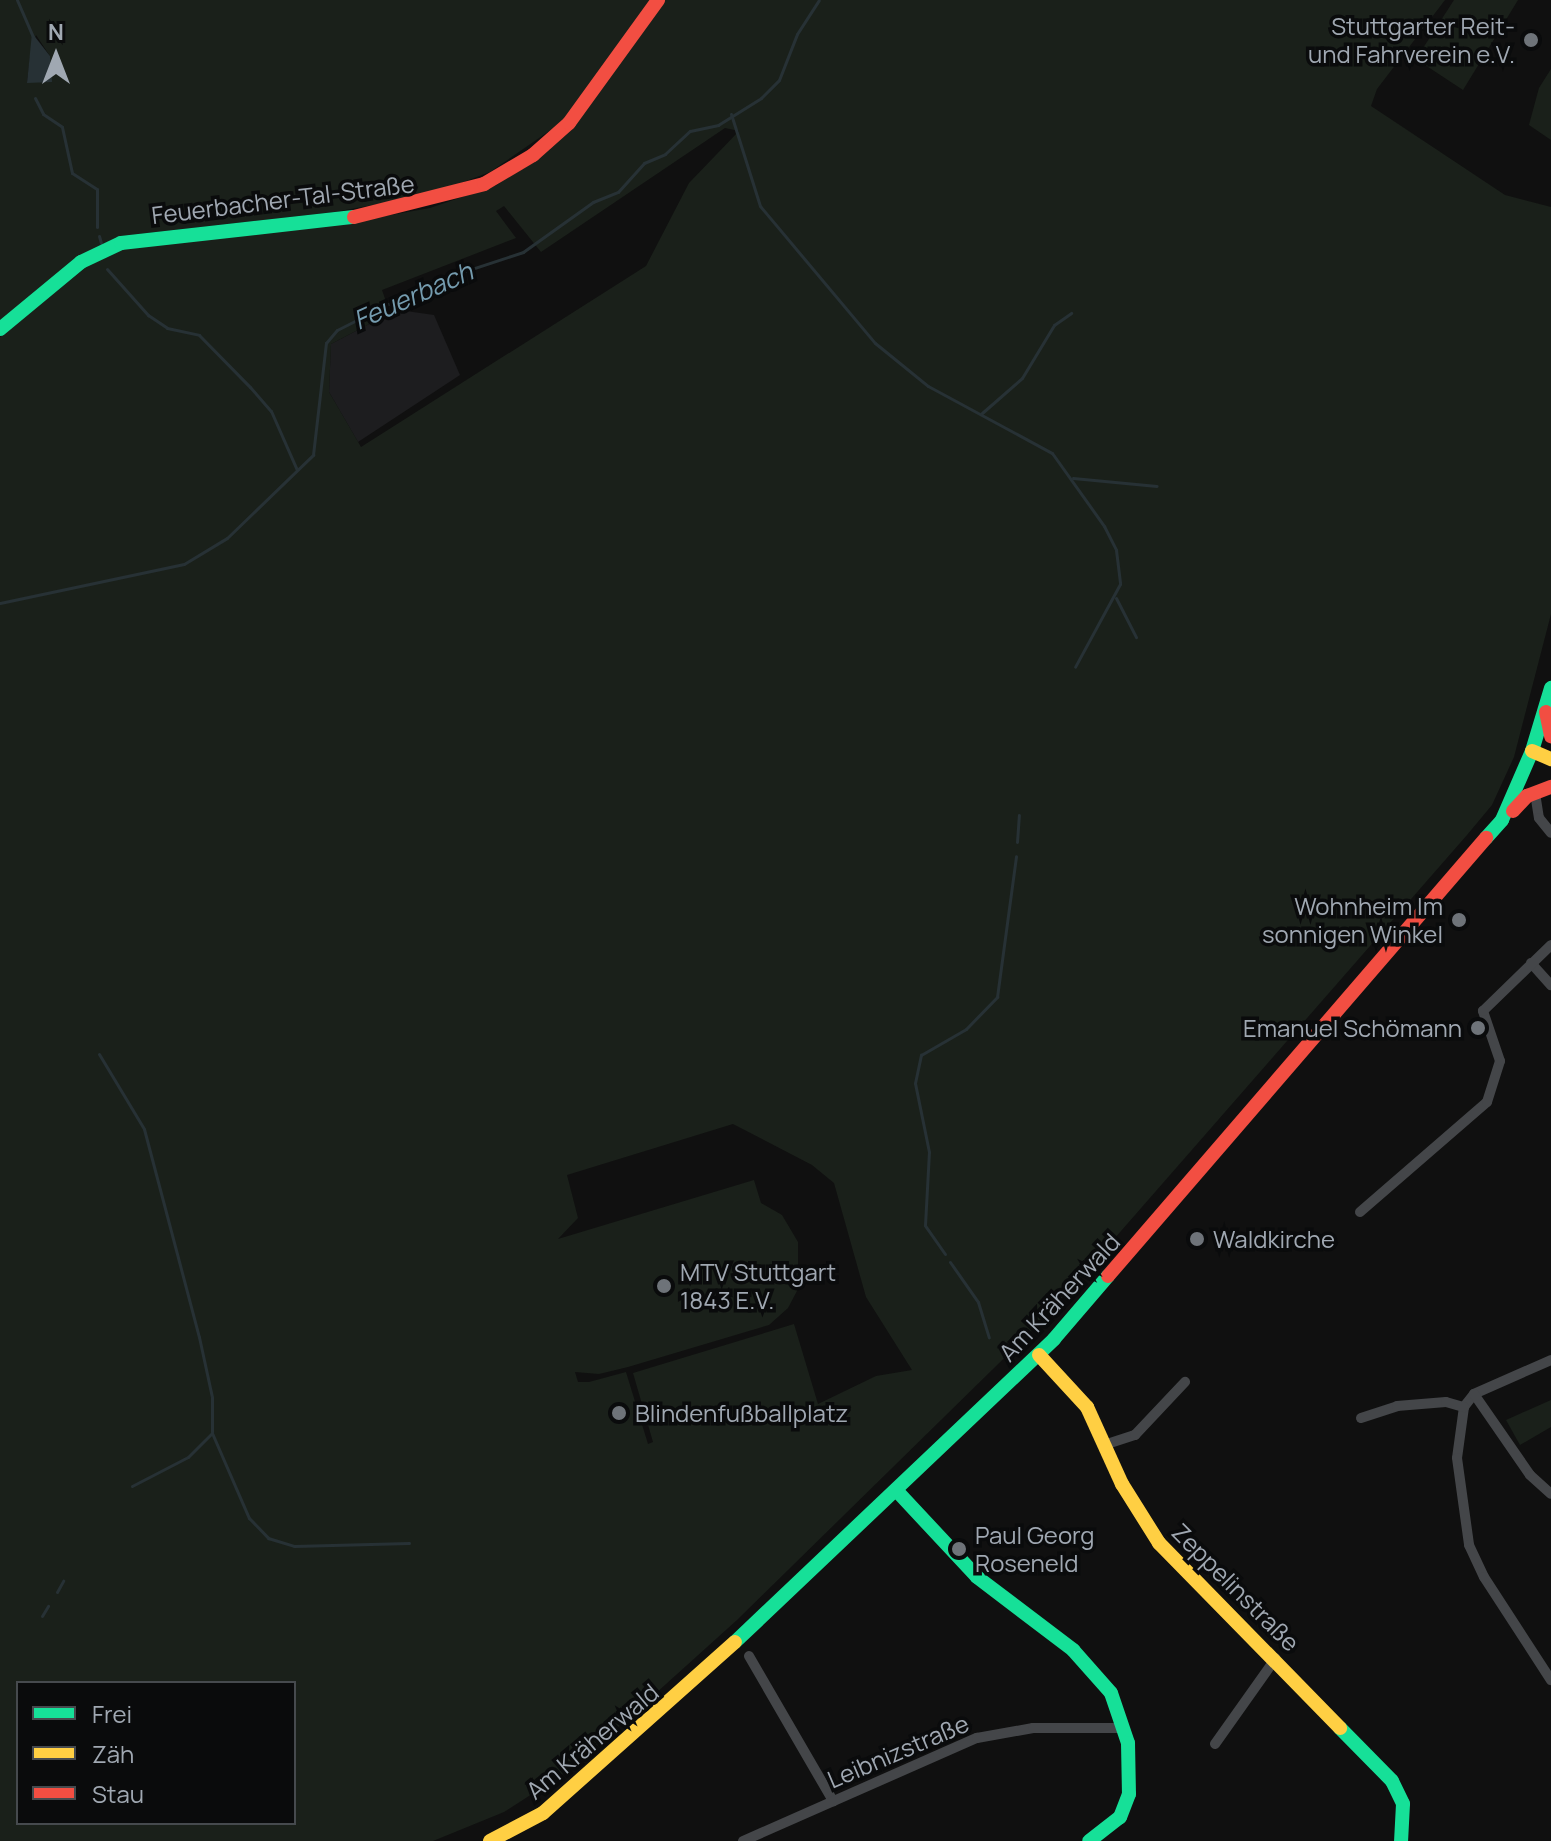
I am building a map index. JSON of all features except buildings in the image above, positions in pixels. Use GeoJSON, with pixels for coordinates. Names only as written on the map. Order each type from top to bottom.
{"type":"FeatureCollection","features":[{"type":"Feature","properties":{"kind":"main road","name":"Feuerbacher-Tal-Straße"},"geometry":{"type":"LineString","coordinates":[[0,329],[81,262],[121,243],[370,215],[484,184],[533,155],[569,123],[658,0]]}},
{"type":"Feature","properties":{"kind":"main road","name":"Am Kräherwald"},"geometry":{"type":"LineString","coordinates":[[501,1839],[543,1813],[648,1724],[1039,1355],[1503,818],[1532,751],[1551,688]]}},
{"type":"Feature","properties":{"kind":"main road"},"geometry":{"type":"LineString","coordinates":[[1546,707],[1551,736]]}},
{"type":"Feature","properties":{"kind":"main road"},"geometry":{"type":"LineString","coordinates":[[1532,751],[1551,759]]}},
{"type":"Feature","properties":{"kind":"main road"},"geometry":{"type":"LineString","coordinates":[[1522,777],[1524,787],[1535,793]]}},
{"type":"Feature","properties":{"kind":"main road"},"geometry":{"type":"LineString","coordinates":[[1503,818],[1535,793],[1551,787]]}},
{"type":"Feature","properties":{"kind":"main road","name":"Zeppelinstraße"},"geometry":{"type":"LineString","coordinates":[[1039,1355],[1087,1407],[1139,1516],[1159,1543],[1276,1658],[1392,1781],[1403,1804],[1401,1841]]}},
{"type":"Feature","properties":{"kind":"main road"},"geometry":{"type":"LineString","coordinates":[[896,1490],[977,1577],[1093,1668],[1111,1693],[1124,1728],[1129,1794],[1120,1817],[1089,1841]]}},
{"type":"Feature","properties":{"kind":"street"},"geometry":{"type":"LineString","coordinates":[[1535,793],[1539,818],[1551,833]]}},
{"type":"Feature","properties":{"kind":"street"},"geometry":{"type":"LineString","coordinates":[[1360,1212],[1487,1102],[1500,1061],[1483,1011],[1551,945]]}},
{"type":"Feature","properties":{"kind":"street"},"geometry":{"type":"LineString","coordinates":[[1531,963],[1551,985]]}},
{"type":"Feature","properties":{"kind":"street"},"geometry":{"type":"LineString","coordinates":[[1551,1360],[1474,1394],[1464,1407],[1458,1481],[1469,1545],[1484,1577],[1551,1680]]}},
{"type":"Feature","properties":{"kind":"street"},"geometry":{"type":"LineString","coordinates":[[1104,1445],[1135,1435],[1185,1382]]}},
{"type":"Feature","properties":{"kind":"street"},"geometry":{"type":"LineString","coordinates":[[1474,1394],[1530,1475],[1551,1494]]}},
{"type":"Feature","properties":{"kind":"street"},"geometry":{"type":"LineString","coordinates":[[1361,1418],[1397,1406],[1446,1402],[1464,1407]]}},
{"type":"Feature","properties":{"kind":"street"},"geometry":{"type":"LineString","coordinates":[[749,1656],[833,1801]]}},
{"type":"Feature","properties":{"kind":"street"},"geometry":{"type":"LineString","coordinates":[[1215,1744],[1276,1658]]}},
{"type":"Feature","properties":{"kind":"street","name":"Leibnizstraße"},"geometry":{"type":"LineString","coordinates":[[743,1841],[977,1738],[1033,1728],[1124,1728]]}},
{"type":"Feature","properties":{"kind":"shaded area"},"geometry":{"type":"Polygon","coordinates":[[[0,0],[650,0],[565,120],[490,172],[429,195],[334,212],[120,236],[0,325],[0,0]],[[36,35],[27,82],[50,56],[36,35]]]}},
{"type":"Feature","properties":{"kind":"shaded area"},"geometry":{"type":"Polygon","coordinates":[[[665,0],[1445,0],[1377,89],[1371,106],[1505,195],[1551,207],[1551,614],[1514,757],[1492,805],[1467,835],[1045,1318],[737,1620],[574,1767],[504,1812],[433,1841],[0,1841],[0,337],[95,260],[125,247],[368,219],[430,208],[497,185],[574,124],[665,0]],[[725,128],[541,252],[504,206],[496,211],[516,238],[382,290],[390,313],[331,344],[329,392],[361,447],[646,266],[689,183],[739,131],[725,128]],[[733,1124],[567,1175],[578,1218],[558,1239],[754,1180],[761,1203],[782,1215],[798,1242],[798,1289],[788,1308],[769,1325],[628,1367],[599,1374],[575,1372],[578,1382],[589,1382],[626,1372],[648,1444],[653,1442],[633,1373],[794,1324],[818,1404],[876,1376],[912,1370],[866,1297],[834,1183],[812,1165],[733,1124]]]}},
{"type":"Feature","properties":{"kind":"shaded area"},"geometry":{"type":"Polygon","coordinates":[[[1454,0],[1518,0],[1463,90],[1416,59],[1454,0]]]}},
{"type":"Feature","properties":{"kind":"shaded area"},"geometry":{"type":"Polygon","coordinates":[[[32,33],[50,56],[52,82],[27,83],[32,33]]]}},
{"type":"Feature","properties":{"kind":"shaded area"},"geometry":{"type":"Polygon","coordinates":[[[1551,69],[1551,140],[1529,125],[1539,88],[1551,69]]]}},
{"type":"Feature","properties":{"kind":"shaded area"},"geometry":{"type":"Polygon","coordinates":[[[406,311],[434,315],[460,375],[358,442],[329,392],[331,344],[390,313],[406,311]]]}},
{"type":"Feature","properties":{"kind":"shaded area"},"geometry":{"type":"Polygon","coordinates":[[[1551,1400],[1551,1427],[1520,1445],[1506,1420],[1551,1400]]]}},
{"type":"Feature","properties":{"kind":"waterway"},"geometry":{"type":"LineString","coordinates":[[17,0],[33,37]]}},
{"type":"Feature","properties":{"kind":"waterway","name":"Feuerbach"},"geometry":{"type":"LineString","coordinates":[[0,603],[184,564],[227,538],[313,455],[326,343],[337,330],[432,282],[523,252],[593,202],[618,192],[644,163],[665,154],[690,131],[718,125],[761,98],[779,80],[797,34],[819,0]]}},
{"type":"Feature","properties":{"kind":"waterway"},"geometry":{"type":"LineString","coordinates":[[35,98],[43,114],[62,127],[72,173],[97,189],[97,227]]}},
{"type":"Feature","properties":{"kind":"waterway"},"geometry":{"type":"LineString","coordinates":[[731,114],[760,206],[875,343],[928,386],[1052,453],[1104,526],[1116,550],[1120,584],[1075,667]]}},
{"type":"Feature","properties":{"kind":"waterway"},"geometry":{"type":"LineString","coordinates":[[99,236],[101,243]]}},
{"type":"Feature","properties":{"kind":"waterway"},"geometry":{"type":"LineString","coordinates":[[107,269],[148,315],[167,328],[199,335],[250,387],[271,411],[297,470]]}},
{"type":"Feature","properties":{"kind":"waterway"},"geometry":{"type":"LineString","coordinates":[[982,413],[1022,378],[1054,325],[1071,313]]}},
{"type":"Feature","properties":{"kind":"waterway"},"geometry":{"type":"LineString","coordinates":[[1073,478],[1157,486]]}},
{"type":"Feature","properties":{"kind":"waterway"},"geometry":{"type":"LineString","coordinates":[[1116,598],[1136,637]]}},
{"type":"Feature","properties":{"kind":"waterway"},"geometry":{"type":"LineString","coordinates":[[1017,842],[1019,815]]}},
{"type":"Feature","properties":{"kind":"waterway"},"geometry":{"type":"LineString","coordinates":[[945,1254],[925,1225],[929,1152],[915,1083],[921,1055],[966,1029],[997,997],[1016,856]]}},
{"type":"Feature","properties":{"kind":"waterway"},"geometry":{"type":"LineString","coordinates":[[99,1054],[144,1129],[199,1337],[212,1397],[212,1433],[249,1518],[268,1538],[294,1546],[409,1543]]}},
{"type":"Feature","properties":{"kind":"waterway"},"geometry":{"type":"LineString","coordinates":[[950,1262],[978,1302],[989,1337]]}},
{"type":"Feature","properties":{"kind":"waterway"},"geometry":{"type":"LineString","coordinates":[[132,1486],[188,1457],[212,1433]]}},
{"type":"Feature","properties":{"kind":"waterway"},"geometry":{"type":"LineString","coordinates":[[57,1592],[63,1581]]}},
{"type":"Feature","properties":{"kind":"waterway"},"geometry":{"type":"LineString","coordinates":[[42,1616],[48,1606]]}},
{"type":"Feature","properties":{"kind":"traffic: fast"},"geometry":{"type":"LineString","coordinates":[[0,329],[81,262],[121,243],[354,217]]}},
{"type":"Feature","properties":{"kind":"traffic: fast"},"geometry":{"type":"LineString","coordinates":[[1486,838],[1502,820],[1532,751],[1551,688]]}},
{"type":"Feature","properties":{"kind":"traffic: fast"},"geometry":{"type":"LineString","coordinates":[[735,1642],[1054,1339],[1108,1276]]}},
{"type":"Feature","properties":{"kind":"traffic: fast"},"geometry":{"type":"LineString","coordinates":[[896,1490],[977,1577],[1073,1650],[1111,1693],[1128,1743],[1129,1794],[1120,1817],[1089,1841]]}},
{"type":"Feature","properties":{"kind":"traffic: fast"},"geometry":{"type":"LineString","coordinates":[[1340,1728],[1392,1781],[1403,1804],[1401,1841]]}},
{"type":"Feature","properties":{"kind":"traffic: slow"},"geometry":{"type":"LineString","coordinates":[[1532,751],[1551,759]]}},
{"type":"Feature","properties":{"kind":"traffic: slow"},"geometry":{"type":"LineString","coordinates":[[1039,1355],[1087,1407],[1122,1484],[1159,1543],[1340,1728]]}},
{"type":"Feature","properties":{"kind":"traffic: slow"},"geometry":{"type":"LineString","coordinates":[[490,1841],[543,1813],[735,1642]]}},
{"type":"Feature","properties":{"kind":"traffic: jam"},"geometry":{"type":"LineString","coordinates":[[354,217],[484,184],[533,155],[569,123],[658,0]]}},
{"type":"Feature","properties":{"kind":"traffic: jam"},"geometry":{"type":"LineString","coordinates":[[1546,712],[1551,736]]}},
{"type":"Feature","properties":{"kind":"traffic: jam"},"geometry":{"type":"LineString","coordinates":[[1513,811],[1527,796],[1551,787]]}},
{"type":"Feature","properties":{"kind":"traffic: jam"},"geometry":{"type":"LineString","coordinates":[[1108,1276],[1486,838]]}},
{"type":"Feature","properties":{"kind":"place","name":"Stuttgarter Reit- und Fahrverein e.V."},"geometry":{"type":"Point","coordinates":[1531,40]}},
{"type":"Feature","properties":{"kind":"place","name":"Wohnheim Im sonnigen Winkel"},"geometry":{"type":"Point","coordinates":[1459,920]}},
{"type":"Feature","properties":{"kind":"place","name":"Emanuel Schömann"},"geometry":{"type":"Point","coordinates":[1478,1028]}},
{"type":"Feature","properties":{"kind":"place","name":"Waldkirche"},"geometry":{"type":"Point","coordinates":[1197,1239]}},
{"type":"Feature","properties":{"kind":"place","name":"MTV Stuttgart 1843 E.V."},"geometry":{"type":"Point","coordinates":[664,1286]}},
{"type":"Feature","properties":{"kind":"place","name":"Blindenfußballplatz"},"geometry":{"type":"Point","coordinates":[619,1413]}},
{"type":"Feature","properties":{"kind":"place","name":"Paul Georg Roseneld"},"geometry":{"type":"Point","coordinates":[959,1549]}}]}
